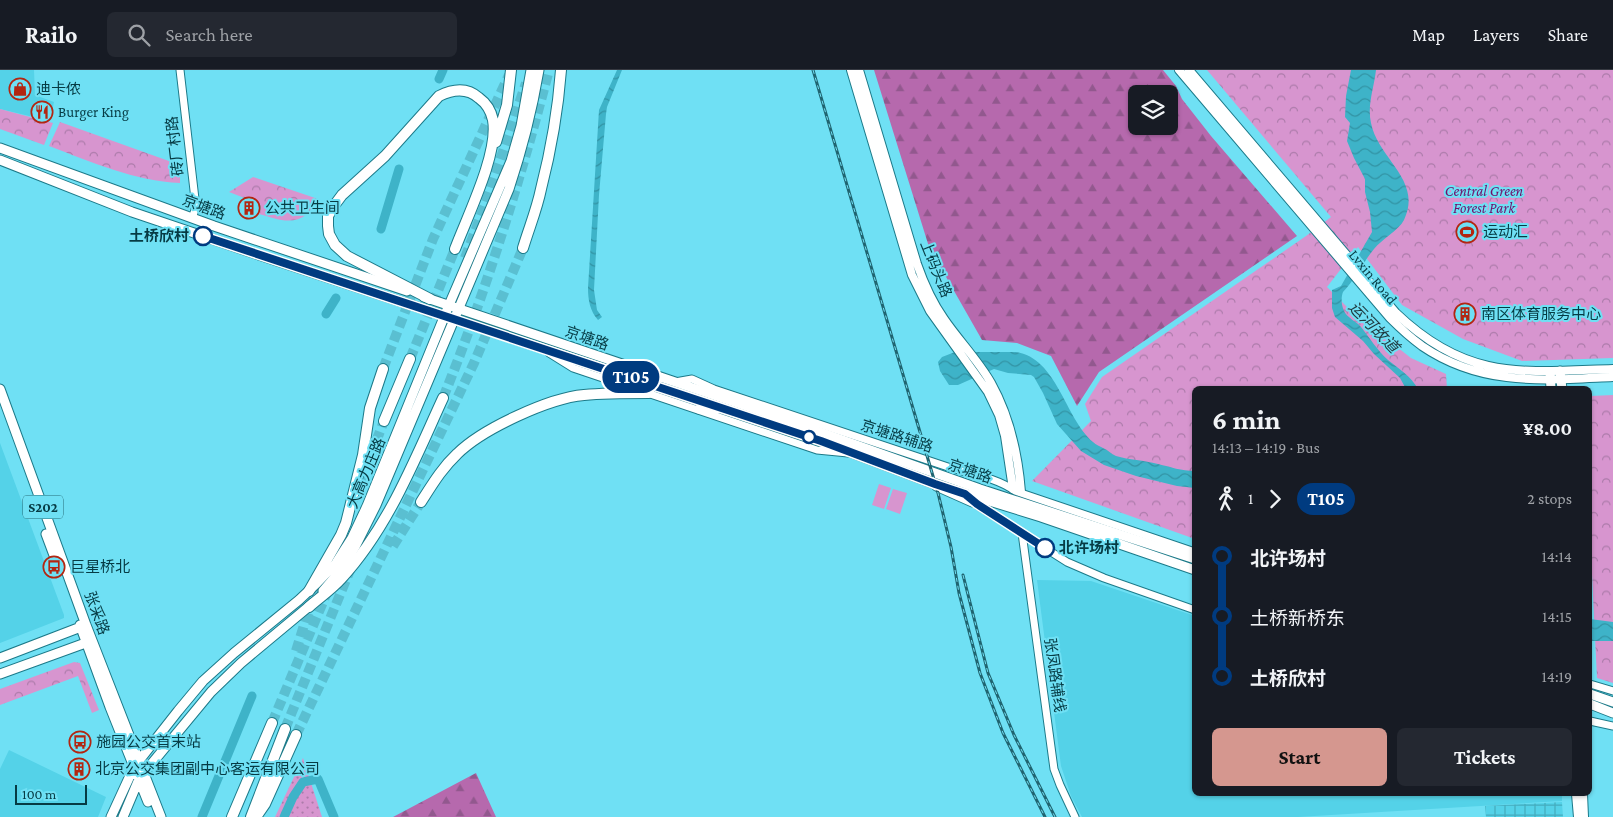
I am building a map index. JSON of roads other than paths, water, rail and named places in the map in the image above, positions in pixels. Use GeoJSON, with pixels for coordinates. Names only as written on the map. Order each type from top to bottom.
{"type":"FeatureCollection","features":[{"type":"Feature","properties":{"kind":"highway"},"geometry":{"type":"LineString","coordinates":[[455,249],[498,138],[507,105],[511,70]]}},
{"type":"Feature","properties":{"kind":"highway"},"geometry":{"type":"LineString","coordinates":[[523,248],[547,164],[561,70]]}},
{"type":"Feature","properties":{"kind":"highway"},"geometry":{"type":"LineString","coordinates":[[430,298],[347,256],[335,245],[328,234],[328,216],[330,211],[342,196],[386,156],[440,96],[448,92],[456,90],[468,91],[487,106],[491,114],[493,130],[487,166]]}},
{"type":"Feature","properties":{"kind":"highway"},"geometry":{"type":"LineString","coordinates":[[384,421],[410,359]]}},
{"type":"Feature","properties":{"kind":"highway"},"geometry":{"type":"LineString","coordinates":[[309,590],[337,543],[346,523],[363,455],[370,408],[383,369]]}},
{"type":"Feature","properties":{"kind":"highway"},"geometry":{"type":"LineString","coordinates":[[420,502],[442,470],[458,453],[481,435],[507,422],[543,405],[563,399],[583,395],[649,393]]}},
{"type":"Feature","properties":{"kind":"highway"},"geometry":{"type":"LineString","coordinates":[[309,608],[340,580],[368,546],[393,505],[443,398]]}},
{"type":"Feature","properties":{"kind":"highway"},"geometry":{"type":"LineString","coordinates":[[232,817],[272,723]]}},
{"type":"Feature","properties":{"kind":"highway"},"geometry":{"type":"LineString","coordinates":[[250,817],[285,729]]}},
{"type":"Feature","properties":{"kind":"highway"},"geometry":{"type":"LineString","coordinates":[[256,817],[265,804],[296,735]]}},
{"type":"Feature","properties":{"kind":"main road","name":"大高力庄路"},"geometry":{"type":"LineString","coordinates":[[124,817],[141,776],[211,692],[241,663],[309,608],[341,570],[355,547],[376,505],[511,161],[521,126],[531,70]]}},
{"type":"Feature","properties":{"kind":"main road","name":"大高力庄路"},"geometry":{"type":"LineString","coordinates":[[454,307],[509,189],[534,100],[539,70]]}},
{"type":"Feature","properties":{"kind":"main road","name":"上码头路"},"geometry":{"type":"LineString","coordinates":[[851,70],[890,189],[905,240],[912,275],[930,312],[988,392],[999,416],[1005,436],[1017,491]]}},
{"type":"Feature","properties":{"kind":"main road","name":"上码头路"},"geometry":{"type":"LineString","coordinates":[[859,70],[890,189]]}},
{"type":"Feature","properties":{"kind":"main road","name":"Lvxin Road"},"geometry":{"type":"LineString","coordinates":[[1179,70],[1390,318],[1422,346],[1438,356],[1473,371],[1499,377],[1519,380],[1613,377]]}},
{"type":"Feature","properties":{"kind":"main road","name":"Lvxin Road"},"geometry":{"type":"LineString","coordinates":[[1189,70],[1381,296],[1409,326],[1443,350],[1466,360],[1551,380]]}},
{"type":"Feature","properties":{"kind":"main road","name":"京塘路"},"geometry":{"type":"LineString","coordinates":[[0,148],[192,218],[675,382],[988,492],[1192,558]]}},
{"type":"Feature","properties":{"kind":"main road","name":"京塘路"},"geometry":{"type":"LineString","coordinates":[[0,160],[132,212],[724,408],[965,494],[1041,517],[1192,569]]}},
{"type":"Feature","properties":{"kind":"main road","name":"大高力庄路"},"geometry":{"type":"LineString","coordinates":[[111,817],[136,764],[203,681],[309,590],[336,563],[352,538],[374,491],[450,317]]}},
{"type":"Feature","properties":{"kind":"main road","name":"Lvxin Road"},"geometry":{"type":"LineString","coordinates":[[1561,380],[1613,369]]}},
{"type":"Feature","properties":{"kind":"main road","name":"张采路"},"geometry":{"type":"LineString","coordinates":[[0,389],[89,642],[136,764],[161,817]]}},
{"type":"Feature","properties":{"kind":"main road","name":"张采路"},"geometry":{"type":"LineString","coordinates":[[0,406],[84,626]]}},
{"type":"Feature","properties":{"kind":"main road"},"geometry":{"type":"LineString","coordinates":[[698,409],[724,408]]}},
{"type":"Feature","properties":{"kind":"main road"},"geometry":{"type":"LineString","coordinates":[[0,658],[84,626]]}},
{"type":"Feature","properties":{"kind":"main road"},"geometry":{"type":"LineString","coordinates":[[0,674],[89,642]]}},
{"type":"Feature","properties":{"kind":"main road"},"geometry":{"type":"LineString","coordinates":[[1592,695],[1613,702]]}},
{"type":"Feature","properties":{"kind":"main road"},"geometry":{"type":"LineString","coordinates":[[1592,705],[1613,713]]}},
{"type":"Feature","properties":{"kind":"main road","name":"张采路"},"geometry":{"type":"LineString","coordinates":[[141,776],[154,817]]}},
{"type":"Feature","properties":{"kind":"main road"},"geometry":{"type":"LineString","coordinates":[[1576,796],[1578,817]]}},
{"type":"Feature","properties":{"kind":"main road"},"geometry":{"type":"LineString","coordinates":[[1583,796],[1584,817]]}},
{"type":"Feature","properties":{"kind":"main road"},"geometry":{"type":"LineString","coordinates":[[117,804],[125,802],[128,808]]}},
{"type":"Feature","properties":{"kind":"street","name":"砖厂村路"},"geometry":{"type":"LineString","coordinates":[[180,70],[195,199],[195,210],[192,218]]}},
{"type":"Feature","properties":{"kind":"street","name":"京塘路辅路"},"geometry":{"type":"LineString","coordinates":[[538,346],[573,368],[817,450],[858,455]]}},
{"type":"Feature","properties":{"kind":"street","name":"京塘路辅路"},"geometry":{"type":"LineString","coordinates":[[675,382],[692,379],[714,389],[979,476],[1017,491],[1192,551]]}},
{"type":"Feature","properties":{"kind":"street"},"geometry":{"type":"LineString","coordinates":[[925,480],[943,491],[977,504]]}},
{"type":"Feature","properties":{"kind":"street"},"geometry":{"type":"LineString","coordinates":[[965,494],[977,504],[1067,562],[1104,578],[1192,609]]}},
{"type":"Feature","properties":{"kind":"street","name":"张凤路辅线"},"geometry":{"type":"LineString","coordinates":[[1022,533],[1054,768],[1075,817]]}},
{"type":"Feature","properties":{"kind":"street"},"geometry":{"type":"LineString","coordinates":[[1592,685],[1613,691]]}},
{"type":"Feature","properties":{"kind":"street"},"geometry":{"type":"LineString","coordinates":[[1592,721],[1613,726]]}},
{"type":"Feature","properties":{"kind":"water"},"geometry":{"type":"Polygon","coordinates":[[[617,70],[622,70],[607,107],[599,195],[594,290],[597,310],[602,317],[598,320],[590,305],[588,288],[599,110],[617,70]]]}},
{"type":"Feature","properties":{"kind":"water"},"geometry":{"type":"Polygon","coordinates":[[[1351,70],[1376,70],[1370,103],[1371,123],[1375,136],[1404,181],[1408,193],[1408,206],[1402,224],[1374,249],[1343,292],[1342,306],[1347,315],[1360,326],[1380,352],[1408,376],[1416,386],[1404,386],[1400,378],[1363,341],[1335,317],[1332,308],[1332,290],[1341,286],[1372,232],[1365,192],[1365,179],[1347,141],[1350,123],[1345,117],[1346,96],[1351,70]]]}},
{"type":"Feature","properties":{"kind":"water"},"geometry":{"type":"Polygon","coordinates":[[[955,352],[1016,352],[1030,357],[1041,365],[1051,377],[1075,419],[1094,443],[1116,456],[1192,471],[1192,488],[1136,476],[1104,465],[1081,451],[1057,424],[1043,393],[1031,375],[1008,373],[994,369],[958,385],[949,385],[940,371],[938,362],[942,357],[955,352]]]}},
{"type":"Feature","properties":{"kind":"water"},"geometry":{"type":"Polygon","coordinates":[[[1592,619],[1613,622],[1613,641],[1592,641],[1592,619]]]}},
{"type":"Feature","properties":{"kind":"waterway"},"geometry":{"type":"LineString","coordinates":[[439,79],[443,70]]}},
{"type":"Feature","properties":{"kind":"waterway"},"geometry":{"type":"LineString","coordinates":[[381,229],[399,169]]}},
{"type":"Feature","properties":{"kind":"waterway"},"geometry":{"type":"LineString","coordinates":[[326,314],[336,298]]}},
{"type":"Feature","properties":{"kind":"waterway"},"geometry":{"type":"LineString","coordinates":[[202,817],[252,696]]}},
{"type":"Feature","properties":{"kind":"waterway"},"geometry":{"type":"LineString","coordinates":[[284,817],[293,797],[303,782],[318,779],[334,817]]}},
{"type":"Feature","properties":{"kind":"tunnel"},"geometry":{"type":"LineString","coordinates":[[443,398],[488,277],[549,70]]}},
{"type":"Feature","properties":{"kind":"tunnel"},"geometry":{"type":"LineString","coordinates":[[383,369],[433,239],[509,75]]}},
{"type":"Feature","properties":{"kind":"tunnel"},"geometry":{"type":"LineString","coordinates":[[465,258],[526,83]]}},
{"type":"Feature","properties":{"kind":"tunnel"},"geometry":{"type":"LineString","coordinates":[[465,285],[481,240]]}},
{"type":"Feature","properties":{"kind":"tunnel"},"geometry":{"type":"LineString","coordinates":[[296,735],[474,363],[523,248]]}},
{"type":"Feature","properties":{"kind":"tunnel"},"geometry":{"type":"LineString","coordinates":[[410,359],[455,249]]}},
{"type":"Feature","properties":{"kind":"tunnel"},"geometry":{"type":"LineString","coordinates":[[360,483],[384,421]]}},
{"type":"Feature","properties":{"kind":"tunnel"},"geometry":{"type":"LineString","coordinates":[[393,546],[421,502]]}},
{"type":"Feature","properties":{"kind":"tunnel"},"geometry":{"type":"LineString","coordinates":[[285,729],[350,570]]}},
{"type":"Feature","properties":{"kind":"tunnel"},"geometry":{"type":"LineString","coordinates":[[296,651],[323,575]]}},
{"type":"Feature","properties":{"kind":"tunnel"},"geometry":{"type":"LineString","coordinates":[[272,723],[328,590]]}},
{"type":"Feature","properties":{"kind":"railway"},"geometry":{"type":"LineString","coordinates":[[813,70],[938,493],[951,547],[959,593],[980,673],[1003,733],[1045,817]]}},
{"type":"Feature","properties":{"kind":"railway"},"geometry":{"type":"LineString","coordinates":[[963,575],[988,673],[1014,735],[1055,817]]}},
{"type":"Feature","properties":{"kind":"place","name":"迪卡侬"},"geometry":{"type":"Point","coordinates":[20,89]}},
{"type":"Feature","properties":{"kind":"place","name":"Burger King"},"geometry":{"type":"Point","coordinates":[42,112]}},
{"type":"Feature","properties":{"kind":"place","name":"公共卫生间"},"geometry":{"type":"Point","coordinates":[249,208]}},
{"type":"Feature","properties":{"kind":"place","name":"运动汇"},"geometry":{"type":"Point","coordinates":[1467,232]}},
{"type":"Feature","properties":{"kind":"place","name":"土桥欣村"},"geometry":{"type":"Point","coordinates":[203,236]}},
{"type":"Feature","properties":{"kind":"place","name":"南区体育服务中心"},"geometry":{"type":"Point","coordinates":[1465,314]}},
{"type":"Feature","properties":{"kind":"place","name":"北许场村"},"geometry":{"type":"Point","coordinates":[1045,548]}},
{"type":"Feature","properties":{"kind":"place","name":"巨星桥北"},"geometry":{"type":"Point","coordinates":[54,567]}},
{"type":"Feature","properties":{"kind":"place","name":"施园公交首末站"},"geometry":{"type":"Point","coordinates":[80,742]}},
{"type":"Feature","properties":{"kind":"place","name":"北京公交集团副中心客运有限公司"},"geometry":{"type":"Point","coordinates":[79,769]}},
{"type":"Feature","properties":{"kind":"park label","name":"Central Green Forest Park"},"geometry":{"type":"Point","coordinates":[1484,200]}},
{"type":"Feature","properties":{"kind":"water label","name":"运河故道"},"geometry":{"type":"Point","coordinates":[1374,327]}}]}
